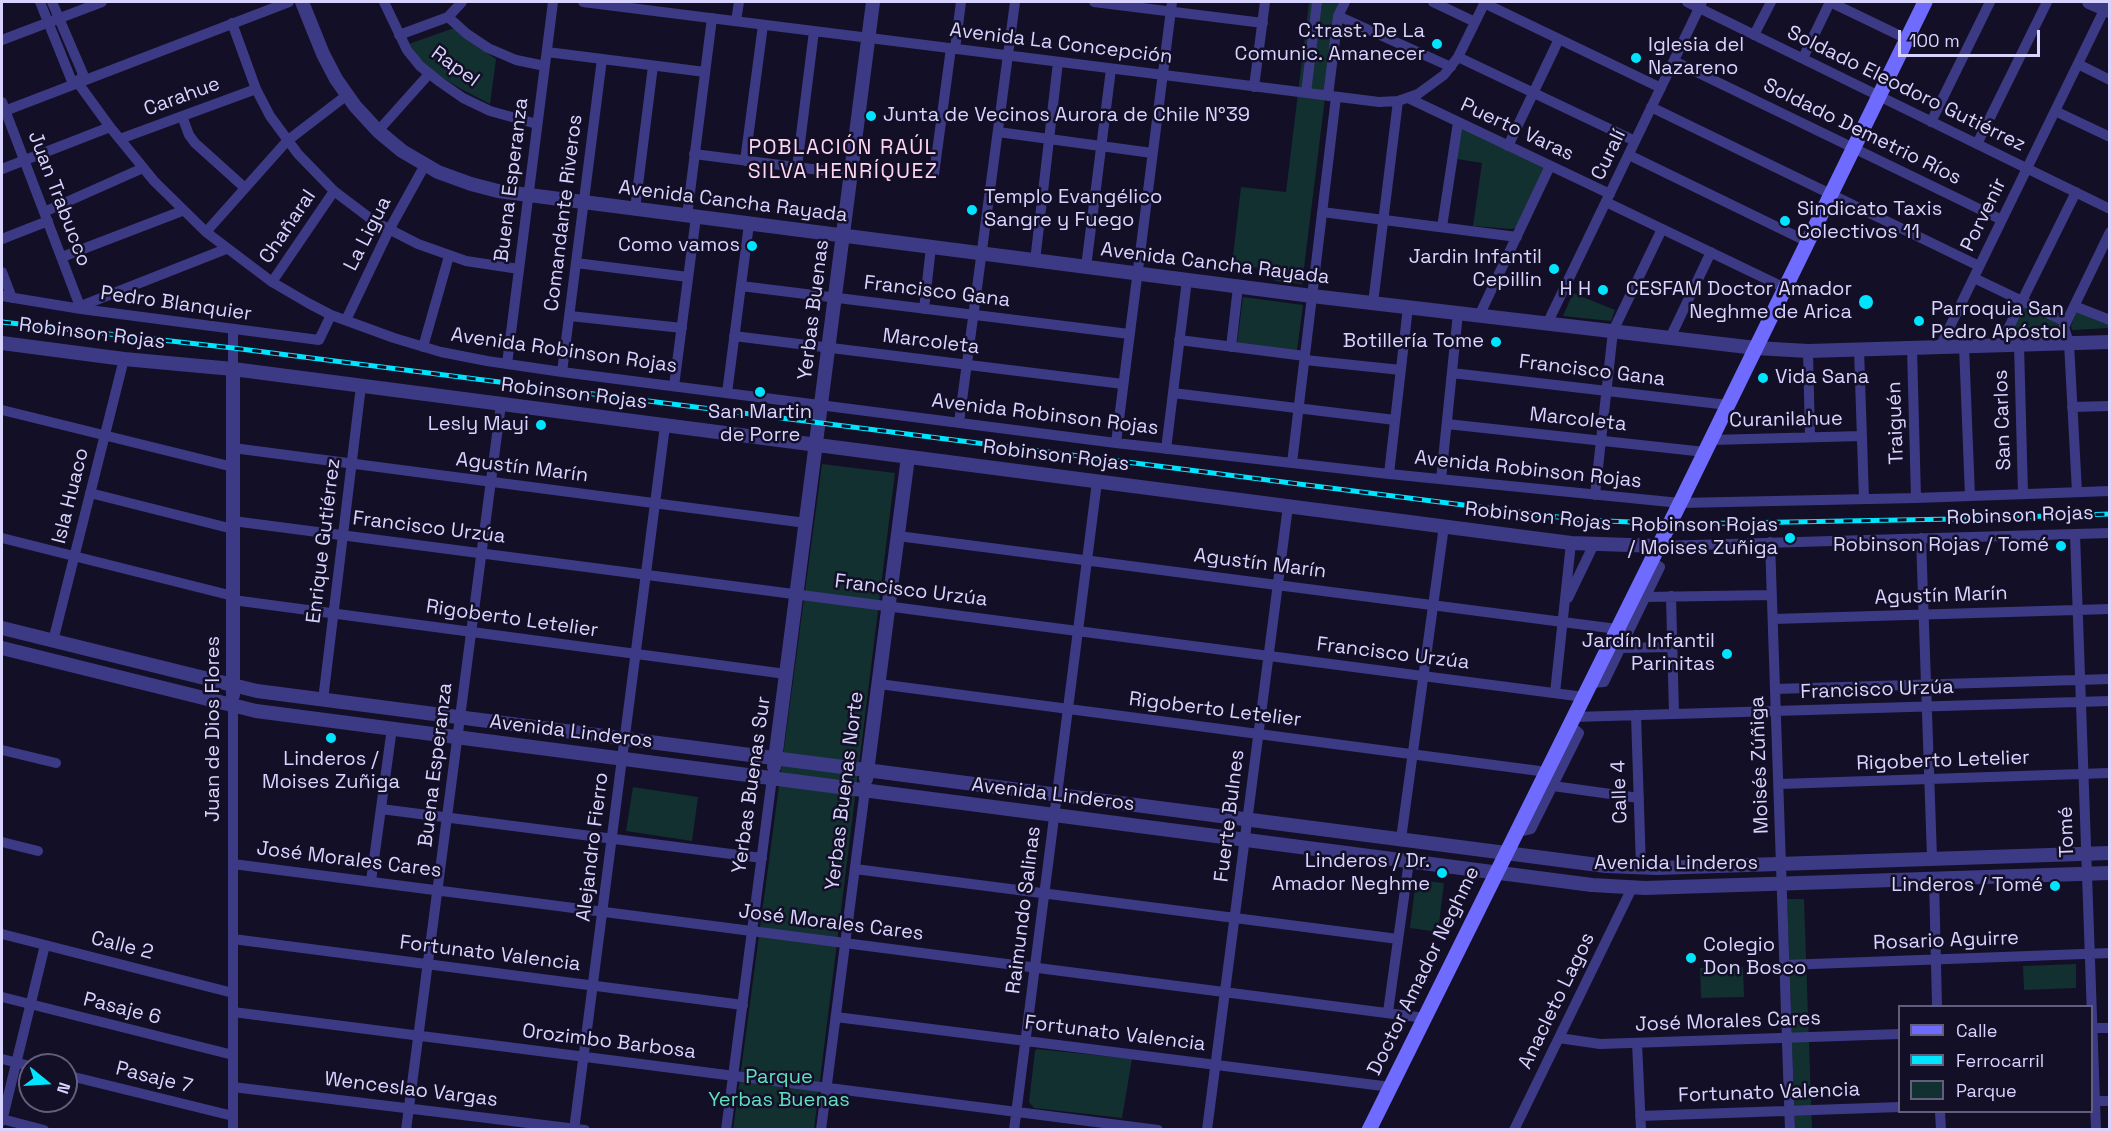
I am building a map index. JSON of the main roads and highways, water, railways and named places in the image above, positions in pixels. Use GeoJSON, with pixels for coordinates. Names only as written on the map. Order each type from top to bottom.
{"type":"FeatureCollection","features":[{"type":"Feature","properties":{"kind":"main road","name":"Doctor Amador Neghme"},"geometry":{"type":"LineString","coordinates":[[1370,1130],[1506,853],[1550,779],[1572,721],[1925,2]]}},
{"type":"Feature","properties":{"kind":"railway"},"geometry":{"type":"LineString","coordinates":[[2,322],[233,348],[1581,520],[1681,524],[2110,514]]}},
{"type":"Feature","properties":{"kind":"place","name":"C.trast. De La Comunic. Amanecer"},"geometry":{"type":"Point","coordinates":[1437,44]}},
{"type":"Feature","properties":{"kind":"place","name":"Iglesia del Nazareno"},"geometry":{"type":"Point","coordinates":[1636,58]}},
{"type":"Feature","properties":{"kind":"place","name":"Junta de Vecinos Aurora de Chile N°39"},"geometry":{"type":"Point","coordinates":[871,116]}},
{"type":"Feature","properties":{"kind":"place","name":"Templo Evangélico Sangre y Fuego"},"geometry":{"type":"Point","coordinates":[972,210]}},
{"type":"Feature","properties":{"kind":"place","name":"Sindicato Taxis Colectivos 11"},"geometry":{"type":"Point","coordinates":[1785,221]}},
{"type":"Feature","properties":{"kind":"place","name":"Como vamos"},"geometry":{"type":"Point","coordinates":[752,246]}},
{"type":"Feature","properties":{"kind":"place","name":"Jardin Infantil Cepillin"},"geometry":{"type":"Point","coordinates":[1554,269]}},
{"type":"Feature","properties":{"kind":"place","name":"H H"},"geometry":{"type":"Point","coordinates":[1603,290]}},
{"type":"Feature","properties":{"kind":"place","name":"CESFAM Doctor Amador Neghme de Arica"},"geometry":{"type":"Point","coordinates":[1866,302]}},
{"type":"Feature","properties":{"kind":"place","name":"Parroquia San Pedro Apóstol"},"geometry":{"type":"Point","coordinates":[1919,321]}},
{"type":"Feature","properties":{"kind":"place","name":"Botillería Tome"},"geometry":{"type":"Point","coordinates":[1496,342]}},
{"type":"Feature","properties":{"kind":"place","name":"Vida Sana"},"geometry":{"type":"Point","coordinates":[1763,378]}},
{"type":"Feature","properties":{"kind":"place","name":"San Martin de Porre"},"geometry":{"type":"Point","coordinates":[760,392]}},
{"type":"Feature","properties":{"kind":"place","name":"Lesly Mayi"},"geometry":{"type":"Point","coordinates":[541,425]}},
{"type":"Feature","properties":{"kind":"place","name":"Robinson Rojas / Moises Zuñiga"},"geometry":{"type":"Point","coordinates":[1790,538]}},
{"type":"Feature","properties":{"kind":"place","name":"Robinson Rojas / Tomé"},"geometry":{"type":"Point","coordinates":[2061,546]}},
{"type":"Feature","properties":{"kind":"place","name":"Jardín Infantil Parinitas"},"geometry":{"type":"Point","coordinates":[1727,654]}},
{"type":"Feature","properties":{"kind":"place","name":"Linderos / Moises Zuñiga"},"geometry":{"type":"Point","coordinates":[331,738]}},
{"type":"Feature","properties":{"kind":"place","name":"Linderos / Dr. Amador Neghme"},"geometry":{"type":"Point","coordinates":[1442,873]}},
{"type":"Feature","properties":{"kind":"place","name":"Linderos / Tomé"},"geometry":{"type":"Point","coordinates":[2055,886]}},
{"type":"Feature","properties":{"kind":"place","name":"Colegio Don Bosco"},"geometry":{"type":"Point","coordinates":[1691,958]}},
{"type":"Feature","properties":{"kind":"district","name":"POBLACIÓN RAÚL SILVA HENRÍQUEZ"},"geometry":{"type":"Point","coordinates":[843,160]}},
{"type":"Feature","properties":{"kind":"park label","name":"Parque Yerbas Buenas"},"geometry":{"type":"Point","coordinates":[779,1090]}}]}
